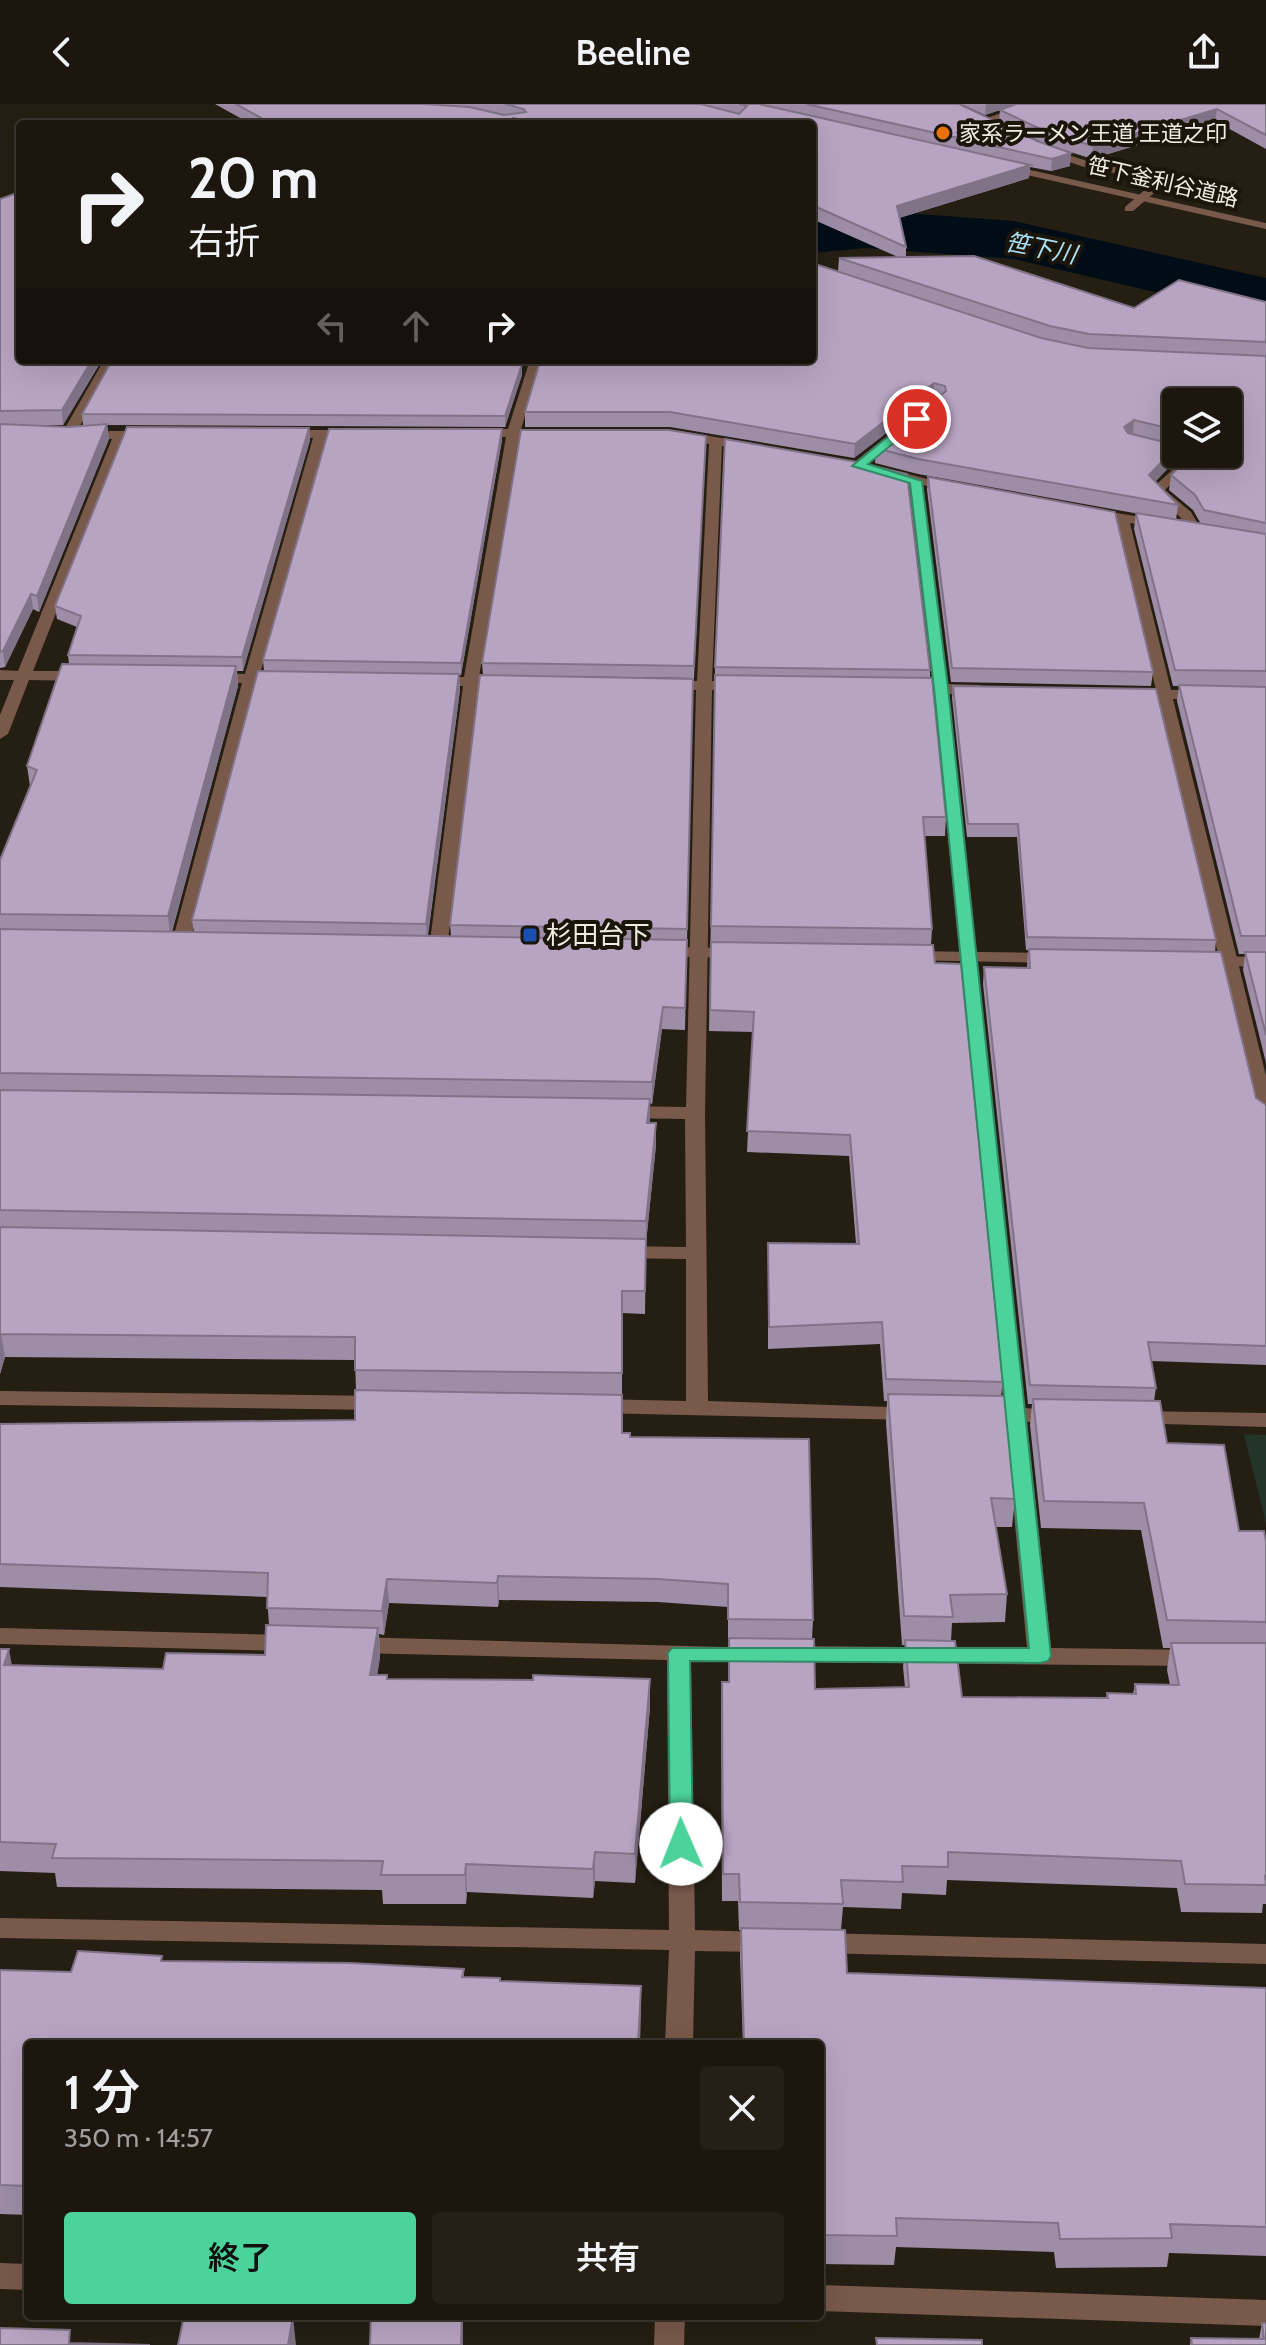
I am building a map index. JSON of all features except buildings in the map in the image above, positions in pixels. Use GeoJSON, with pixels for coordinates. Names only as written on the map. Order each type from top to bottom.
{"type":"FeatureCollection","features":[{"type":"Feature","properties":{"kind":"street"},"geometry":{"type":"LineString","coordinates":[[1005,133],[976,119],[1036,104]]}},
{"type":"Feature","properties":{"kind":"street"},"geometry":{"type":"LineString","coordinates":[[1041,149],[1085,164],[1146,176],[1154,188],[1129,209]]}},
{"type":"Feature","properties":{"kind":"street","name":"笹下釜利谷道路"},"geometry":{"type":"LineString","coordinates":[[987,163],[1266,226]]}},
{"type":"Feature","properties":{"kind":"street","name":"笹下釜利谷道路"},"geometry":{"type":"LineString","coordinates":[[1004,180],[1190,223]]}},
{"type":"Feature","properties":{"kind":"street"},"geometry":{"type":"LineString","coordinates":[[113,364],[61,435],[166,435]]}},
{"type":"Feature","properties":{"kind":"street"},"geometry":{"type":"LineString","coordinates":[[438,949],[471,682],[513,433],[533,366]]}},
{"type":"Feature","properties":{"kind":"street"},"geometry":{"type":"LineString","coordinates":[[903,430],[851,464],[916,481],[975,491]]}},
{"type":"Feature","properties":{"kind":"street"},"geometry":{"type":"LineString","coordinates":[[465,433],[560,433]]}},
{"type":"Feature","properties":{"kind":"street"},"geometry":{"type":"LineString","coordinates":[[275,434],[369,434]]}},
{"type":"Feature","properties":{"kind":"street"},"geometry":{"type":"LineString","coordinates":[[180,946],[251,679],[321,434]]}},
{"type":"Feature","properties":{"kind":"street"},"geometry":{"type":"LineString","coordinates":[[669,434],[773,451]]}},
{"type":"Feature","properties":{"kind":"street"},"geometry":{"type":"LineString","coordinates":[[0,734],[120,435]]}},
{"type":"Feature","properties":{"kind":"street"},"geometry":{"type":"LineString","coordinates":[[697,1407],[695,1113],[701,953],[704,686],[716,441]]}},
{"type":"Feature","properties":{"kind":"street"},"geometry":{"type":"LineString","coordinates":[[1078,511],[1201,530],[1157,490],[1176,468]]}},
{"type":"Feature","properties":{"kind":"street"},"geometry":{"type":"LineString","coordinates":[[916,481],[941,688],[1040,1656]]}},
{"type":"Feature","properties":{"kind":"street"},"geometry":{"type":"LineString","coordinates":[[1122,519],[1266,1115]]}},
{"type":"Feature","properties":{"kind":"street"},"geometry":{"type":"LineString","coordinates":[[0,675],[99,676]]}},
{"type":"Feature","properties":{"kind":"street"},"geometry":{"type":"LineString","coordinates":[[190,678],[298,679]]}},
{"type":"Feature","properties":{"kind":"street"},"geometry":{"type":"LineString","coordinates":[[408,681],[517,683]]}},
{"type":"Feature","properties":{"kind":"street"},"geometry":{"type":"LineString","coordinates":[[657,685],[751,686]]}},
{"type":"Feature","properties":{"kind":"street"},"geometry":{"type":"LineString","coordinates":[[894,688],[1001,690]]}},
{"type":"Feature","properties":{"kind":"street"},"geometry":{"type":"LineString","coordinates":[[1120,693],[1223,695]]}},
{"type":"Feature","properties":{"kind":"street"},"geometry":{"type":"LineString","coordinates":[[639,952],[748,953]]}},
{"type":"Feature","properties":{"kind":"street"},"geometry":{"type":"LineString","coordinates":[[889,955],[1076,958]]}},
{"type":"Feature","properties":{"kind":"street"},"geometry":{"type":"LineString","coordinates":[[1185,961],[1266,962]]}},
{"type":"Feature","properties":{"kind":"street"},"geometry":{"type":"LineString","coordinates":[[601,1111],[695,1113]]}},
{"type":"Feature","properties":{"kind":"street"},"geometry":{"type":"LineString","coordinates":[[600,1251],[695,1253]]}},
{"type":"Feature","properties":{"kind":"street"},"geometry":{"type":"LineString","coordinates":[[0,1398],[396,1403]]}},
{"type":"Feature","properties":{"kind":"street"},"geometry":{"type":"LineString","coordinates":[[570,1405],[1077,1416]]}},
{"type":"Feature","properties":{"kind":"street"},"geometry":{"type":"LineString","coordinates":[[1109,1417],[1266,1420]]}},
{"type":"Feature","properties":{"kind":"street"},"geometry":{"type":"LineString","coordinates":[[0,1636],[679,1653],[1221,1659]]}},
{"type":"Feature","properties":{"kind":"street"},"geometry":{"type":"LineString","coordinates":[[679,1653],[682,1940],[679,2040]]}},
{"type":"Feature","properties":{"kind":"street"},"geometry":{"type":"LineString","coordinates":[[0,1928],[1266,1954]]}},
{"type":"Feature","properties":{"kind":"street"},"geometry":{"type":"LineString","coordinates":[[0,2276],[24,2277]]}},
{"type":"Feature","properties":{"kind":"street"},"geometry":{"type":"LineString","coordinates":[[824,2298],[1266,2313]]}},
{"type":"Feature","properties":{"kind":"street"},"geometry":{"type":"LineString","coordinates":[[669,2345],[670,2320]]}},
{"type":"Feature","properties":{"kind":"green space"},"geometry":{"type":"Polygon","coordinates":[[[1244,1434],[1266,1435],[1266,1523],[1244,1434]]]}},
{"type":"Feature","properties":{"kind":"waterway","name":"笹下川"},"geometry":{"type":"LineString","coordinates":[[816,234],[866,229],[1014,240],[1266,298]]}},
{"type":"Feature","properties":{"kind":"place","name":"家系ラーメン王道 王道之印"},"geometry":{"type":"Point","coordinates":[943,133]}},
{"type":"Feature","properties":{"kind":"place","name":"杉田台下"},"geometry":{"type":"Point","coordinates":[530,935]}},
{"type":"Feature","properties":{"kind":"route"},"geometry":{"type":"LineString","coordinates":[[681,1844],[679,1653],[1040,1656],[941,688],[916,481],[858,466],[917,419]]}}]}
